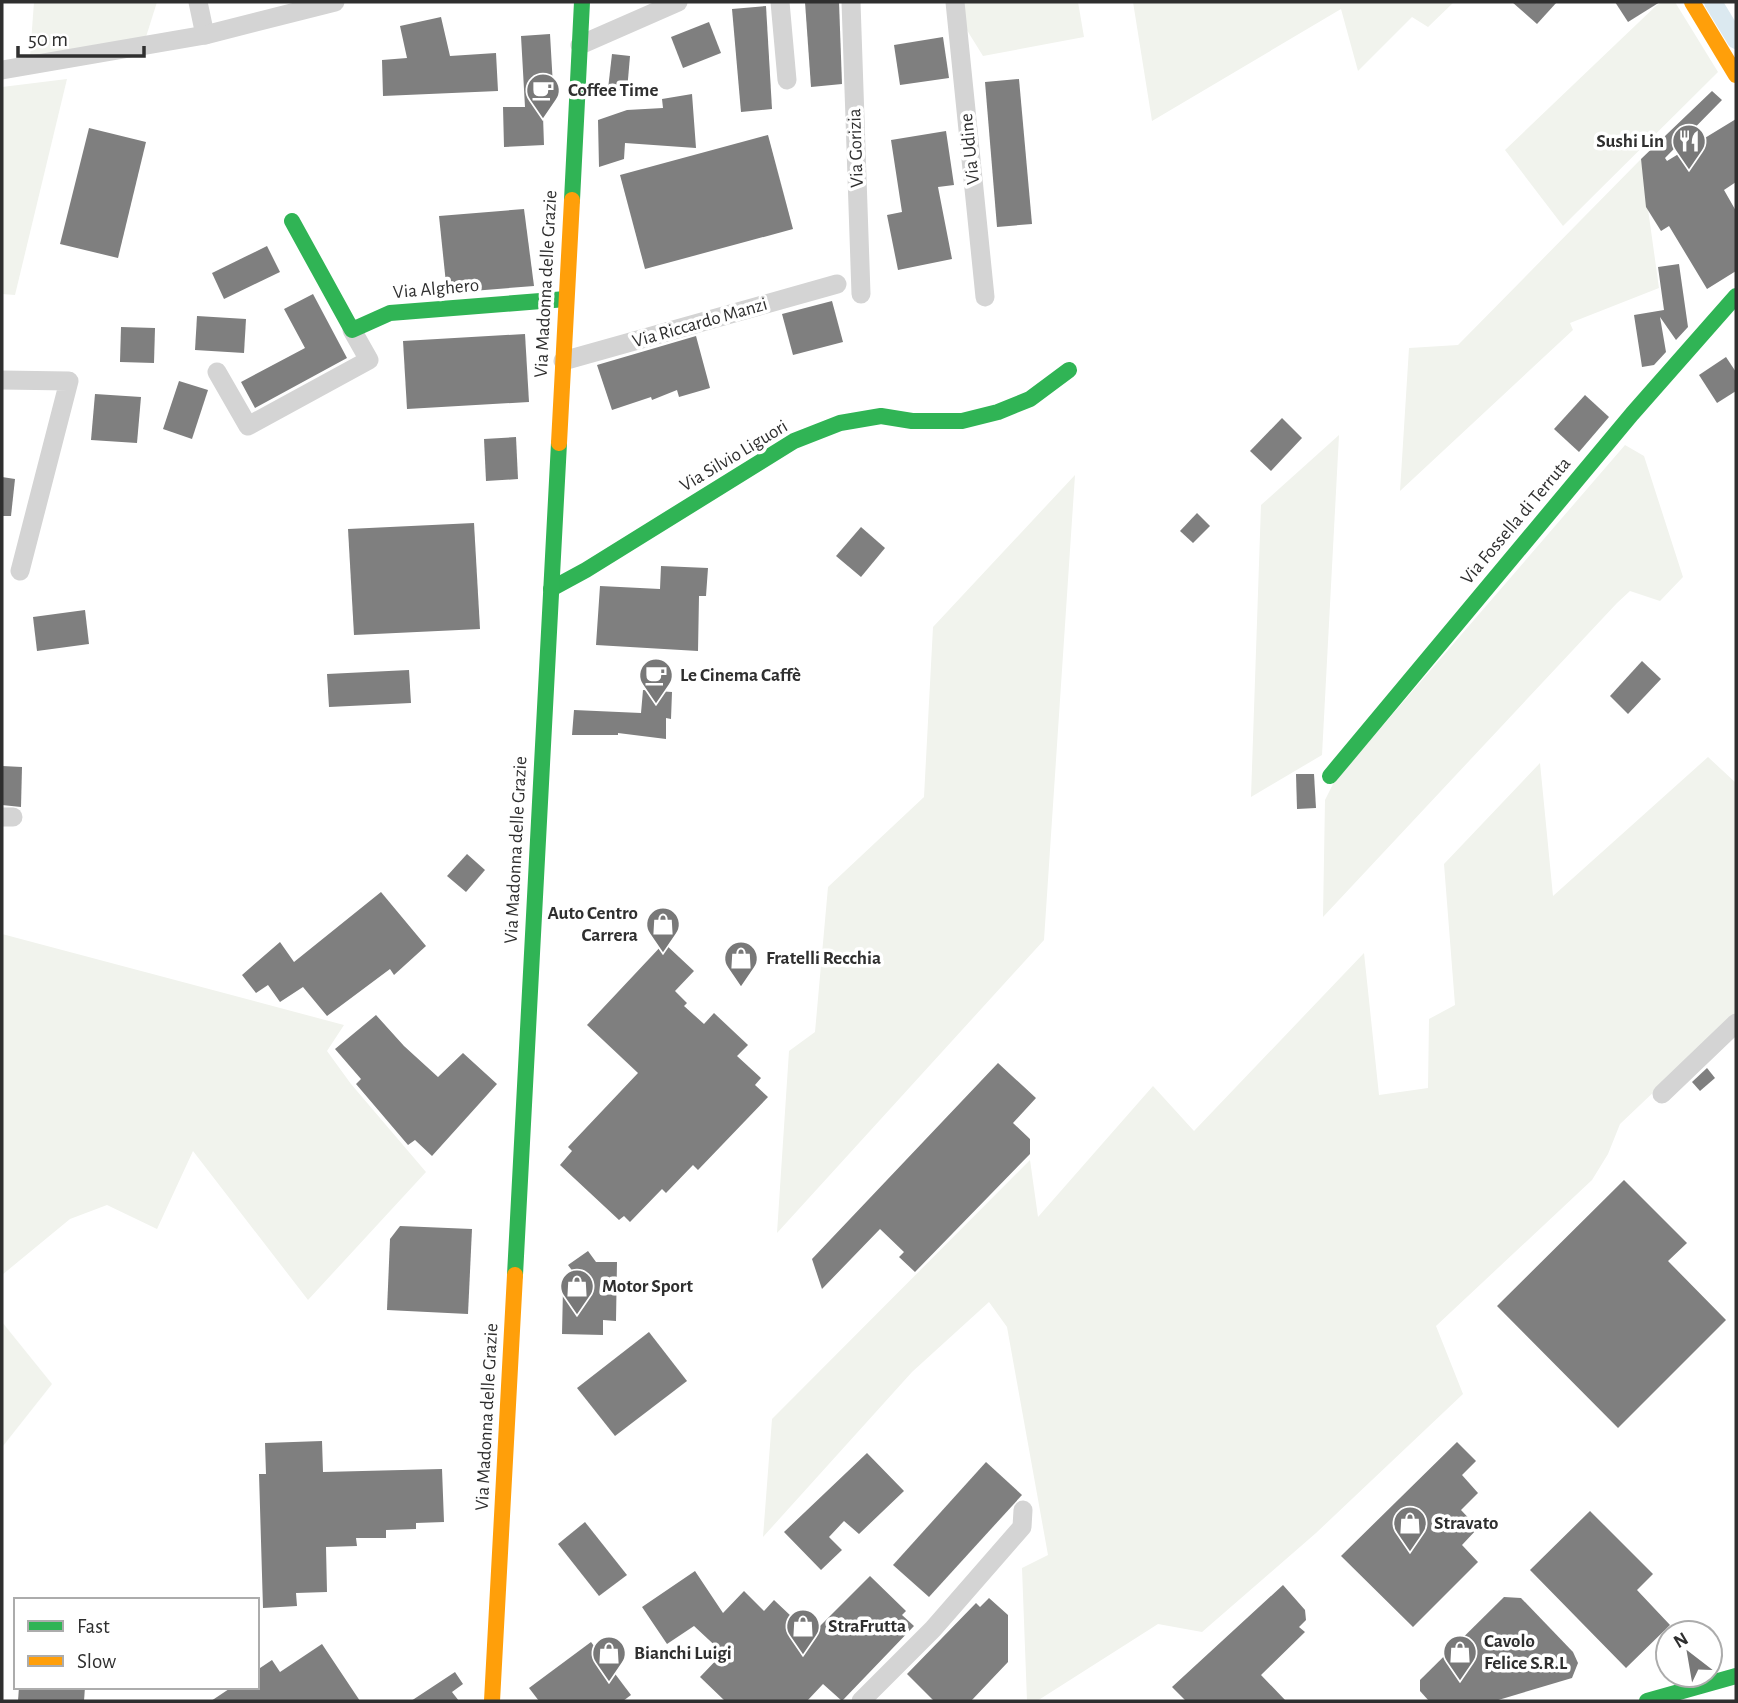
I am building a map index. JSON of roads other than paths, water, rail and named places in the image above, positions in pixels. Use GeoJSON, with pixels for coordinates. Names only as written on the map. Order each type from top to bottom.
{"type":"FeatureCollection","features":[{"type":"Feature","properties":{"kind":"street"},"geometry":{"type":"LineString","coordinates":[[198,2],[205,35]]}},
{"type":"Feature","properties":{"kind":"street"},"geometry":{"type":"LineString","coordinates":[[2,70],[205,35],[335,2]]}},
{"type":"Feature","properties":{"kind":"street","name":"Via Madonna delle Grazie"},"geometry":{"type":"LineString","coordinates":[[492,1701],[582,2]]}},
{"type":"Feature","properties":{"kind":"street"},"geometry":{"type":"LineString","coordinates":[[580,45],[678,2]]}},
{"type":"Feature","properties":{"kind":"street"},"geometry":{"type":"LineString","coordinates":[[780,2],[788,80]]}},
{"type":"Feature","properties":{"kind":"street","name":"Via Gorizia"},"geometry":{"type":"LineString","coordinates":[[851,2],[861,294]]}},
{"type":"Feature","properties":{"kind":"street","name":"Via Udine"},"geometry":{"type":"LineString","coordinates":[[955,2],[985,297]]}},
{"type":"Feature","properties":{"kind":"street"},"geometry":{"type":"LineString","coordinates":[[1692,2],[1736,75]]}},
{"type":"Feature","properties":{"kind":"street"},"geometry":{"type":"LineString","coordinates":[[217,372],[248,426],[369,360],[292,221]]}},
{"type":"Feature","properties":{"kind":"street","name":"Via Riccardo Manzi"},"geometry":{"type":"LineString","coordinates":[[563,361],[837,284]]}},
{"type":"Feature","properties":{"kind":"street","name":"Via Fossella di Terruta"},"geometry":{"type":"LineString","coordinates":[[1330,776],[1632,414],[1736,296]]}},
{"type":"Feature","properties":{"kind":"street","name":"Via Alghero"},"geometry":{"type":"LineString","coordinates":[[352,330],[390,313],[566,299]]}},
{"type":"Feature","properties":{"kind":"street","name":"Via Silvio Liguori"},"geometry":{"type":"LineString","coordinates":[[551,589],[794,441],[840,423],[881,416],[912,421],[962,421],[998,412],[1030,398],[1069,370]]}},
{"type":"Feature","properties":{"kind":"street"},"geometry":{"type":"LineString","coordinates":[[2,380],[69,381],[20,571]]}},
{"type":"Feature","properties":{"kind":"street"},"geometry":{"type":"LineString","coordinates":[[1662,1094],[1736,1023]]}},
{"type":"Feature","properties":{"kind":"street"},"geometry":{"type":"LineString","coordinates":[[861,1701],[933,1629],[1022,1527],[1023,1510]]}},
{"type":"Feature","properties":{"kind":"street"},"geometry":{"type":"LineString","coordinates":[[1647,1701],[1736,1676]]}},
{"type":"Feature","properties":{"kind":"waterway"},"geometry":{"type":"LineString","coordinates":[[1713,2],[1736,40]]}},
{"type":"Feature","properties":{"kind":"place","name":"Coffee Time"},"geometry":{"type":"Point","coordinates":[543,120]}},
{"type":"Feature","properties":{"kind":"place","name":"Sushi Lin"},"geometry":{"type":"Point","coordinates":[1689,171]}},
{"type":"Feature","properties":{"kind":"place","name":"Le Cinema Caffè"},"geometry":{"type":"Point","coordinates":[656,705]}},
{"type":"Feature","properties":{"kind":"place","name":"Auto Centro Carrera"},"geometry":{"type":"Point","coordinates":[663,954]}},
{"type":"Feature","properties":{"kind":"place","name":"Fratelli Recchia"},"geometry":{"type":"Point","coordinates":[741,988]}},
{"type":"Feature","properties":{"kind":"place","name":"Motor Sport"},"geometry":{"type":"Point","coordinates":[577,1316]}},
{"type":"Feature","properties":{"kind":"place","name":"Stravato"},"geometry":{"type":"Point","coordinates":[1410,1553]}},
{"type":"Feature","properties":{"kind":"place","name":"StraFrutta"},"geometry":{"type":"Point","coordinates":[803,1656]}},
{"type":"Feature","properties":{"kind":"place","name":"Cavolo Felice S.R.L"},"geometry":{"type":"Point","coordinates":[1460,1682]}},
{"type":"Feature","properties":{"kind":"place","name":"Bianchi Luigi"},"geometry":{"type":"Point","coordinates":[609,1683]}}]}
